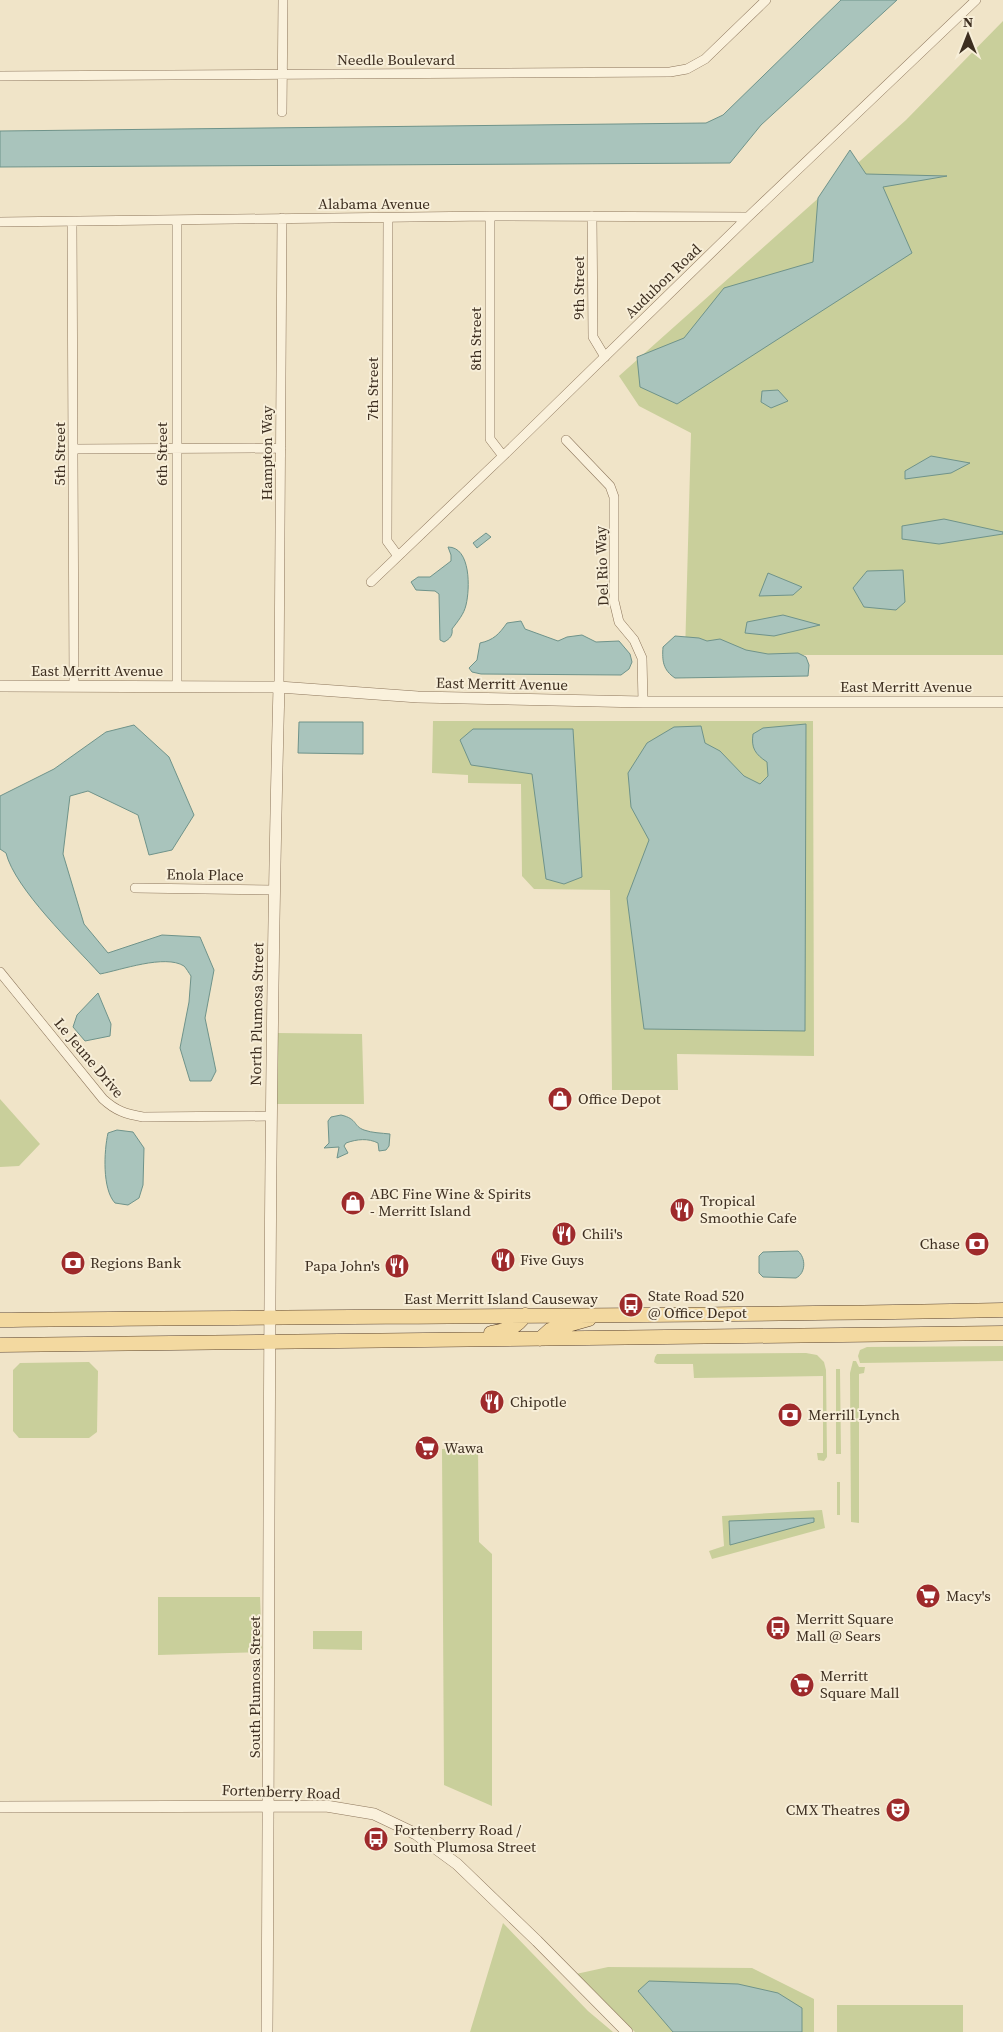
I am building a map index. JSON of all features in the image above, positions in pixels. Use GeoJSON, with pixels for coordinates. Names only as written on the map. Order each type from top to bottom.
{"type":"FeatureCollection","features":[{"type":"Feature","properties":{"kind":"main road","name":"East Merritt Island Causeway"},"geometry":{"type":"LineString","coordinates":[[0,1320],[270,1316],[826,1314],[1003,1310]]}},
{"type":"Feature","properties":{"kind":"main road"},"geometry":{"type":"LineString","coordinates":[[459,1340],[508,1330],[519,1325],[525,1315]]}},
{"type":"Feature","properties":{"kind":"main road"},"geometry":{"type":"LineString","coordinates":[[540,1339],[550,1330],[559,1326],[575,1324],[602,1315]]}},
{"type":"Feature","properties":{"kind":"main road"},"geometry":{"type":"LineString","coordinates":[[974,1334],[1003,1329]]}},
{"type":"Feature","properties":{"kind":"main road"},"geometry":{"type":"LineString","coordinates":[[0,1345],[1003,1334]]}},
{"type":"Feature","properties":{"kind":"street"},"geometry":{"type":"LineString","coordinates":[[282,0],[282,112]]}},
{"type":"Feature","properties":{"kind":"street","name":"Needle Boulevard"},"geometry":{"type":"LineString","coordinates":[[0,76],[670,72],[687,70],[705,59],[766,0]]}},
{"type":"Feature","properties":{"kind":"street","name":"Audubon Road"},"geometry":{"type":"LineString","coordinates":[[371,582],[748,217],[976,0]]}},
{"type":"Feature","properties":{"kind":"street","name":"Alabama Avenue"},"geometry":{"type":"LineString","coordinates":[[0,222],[490,216],[748,217]]}},
{"type":"Feature","properties":{"kind":"street","name":"8th Street"},"geometry":{"type":"LineString","coordinates":[[490,216],[490,439],[503,456]]}},
{"type":"Feature","properties":{"kind":"street","name":"9th Street"},"geometry":{"type":"LineString","coordinates":[[592,216],[593,336],[605,357]]}},
{"type":"Feature","properties":{"kind":"street","name":"Hampton Way"},"geometry":{"type":"LineString","coordinates":[[278,687],[282,218]]}},
{"type":"Feature","properties":{"kind":"street","name":"7th Street"},"geometry":{"type":"LineString","coordinates":[[388,218],[387,541],[398,556]]}},
{"type":"Feature","properties":{"kind":"street","name":"6th Street"},"geometry":{"type":"LineString","coordinates":[[176,221],[178,687]]}},
{"type":"Feature","properties":{"kind":"street","name":"5th Street"},"geometry":{"type":"LineString","coordinates":[[72,222],[74,686]]}},
{"type":"Feature","properties":{"kind":"street","name":"Del Rio Way"},"geometry":{"type":"LineString","coordinates":[[566,440],[610,486],[614,497],[614,601],[619,622],[634,640],[642,658],[643,702]]}},
{"type":"Feature","properties":{"kind":"street"},"geometry":{"type":"LineString","coordinates":[[74,449],[176,447],[281,448]]}},
{"type":"Feature","properties":{"kind":"street","name":"East Merritt Avenue"},"geometry":{"type":"LineString","coordinates":[[0,686],[278,687],[418,697],[643,702],[1003,702]]}},
{"type":"Feature","properties":{"kind":"street","name":"North Plumosa Street"},"geometry":{"type":"LineString","coordinates":[[270,1342],[271,1116],[278,687]]}},
{"type":"Feature","properties":{"kind":"street","name":"Enola Place"},"geometry":{"type":"LineString","coordinates":[[135,888],[274,890]]}},
{"type":"Feature","properties":{"kind":"street","name":"Le Jeune Drive"},"geometry":{"type":"LineString","coordinates":[[0,972],[103,1099],[114,1109],[126,1114],[143,1116],[271,1116]]}},
{"type":"Feature","properties":{"kind":"street","name":"South Plumosa Street"},"geometry":{"type":"LineString","coordinates":[[268,2032],[270,1342]]}},
{"type":"Feature","properties":{"kind":"street","name":"Fortenberry Road"},"geometry":{"type":"LineString","coordinates":[[0,1807],[326,1806],[374,1814],[416,1834],[457,1864],[627,2032]]}},
{"type":"Feature","properties":{"kind":"green space"},"geometry":{"type":"Polygon","coordinates":[[[1003,21],[1003,655],[685,655],[691,433],[639,406],[619,376],[906,120],[1003,21]]]}},
{"type":"Feature","properties":{"kind":"green space"},"geometry":{"type":"Polygon","coordinates":[[[433,721],[813,721],[814,1056],[677,1054],[678,1090],[612,1090],[610,890],[534,889],[522,876],[521,784],[468,783],[468,775],[432,773],[433,721]]]}},
{"type":"Feature","properties":{"kind":"green space"},"geometry":{"type":"Polygon","coordinates":[[[277,1033],[362,1034],[364,1104],[276,1104],[277,1033]]]}},
{"type":"Feature","properties":{"kind":"green space"},"geometry":{"type":"Polygon","coordinates":[[[0,1099],[40,1144],[19,1166],[0,1167],[0,1099]]]}},
{"type":"Feature","properties":{"kind":"green space"},"geometry":{"type":"Polygon","coordinates":[[[1003,1346],[1003,1361],[860,1363],[858,1356],[860,1350],[867,1347],[1003,1346]]]}},
{"type":"Feature","properties":{"kind":"green space"},"geometry":{"type":"Polygon","coordinates":[[[806,1353],[817,1355],[824,1362],[826,1370],[827,1457],[824,1461],[818,1460],[817,1453],[823,1453],[823,1376],[694,1378],[693,1364],[657,1364],[654,1362],[657,1354],[806,1353]]]}},
{"type":"Feature","properties":{"kind":"green space"},"geometry":{"type":"Polygon","coordinates":[[[853,1361],[856,1361],[859,1367],[865,1367],[864,1373],[859,1374],[859,1523],[851,1522],[850,1373],[853,1361]]]}},
{"type":"Feature","properties":{"kind":"green space"},"geometry":{"type":"Polygon","coordinates":[[[89,1362],[98,1371],[97,1432],[89,1438],[19,1438],[13,1431],[13,1370],[20,1363],[89,1362]]]}},
{"type":"Feature","properties":{"kind":"green space"},"geometry":{"type":"Polygon","coordinates":[[[836,1369],[840,1369],[841,1454],[836,1454],[836,1369]]]}},
{"type":"Feature","properties":{"kind":"green space"},"geometry":{"type":"Polygon","coordinates":[[[478,1447],[479,1542],[492,1554],[492,1806],[444,1785],[442,1449],[478,1447]]]}},
{"type":"Feature","properties":{"kind":"green space"},"geometry":{"type":"Polygon","coordinates":[[[837,1482],[840,1482],[840,1515],[837,1515],[837,1482]]]}},
{"type":"Feature","properties":{"kind":"green space"},"geometry":{"type":"Polygon","coordinates":[[[822,1510],[825,1528],[712,1559],[709,1551],[724,1546],[722,1516],[822,1510]]]}},
{"type":"Feature","properties":{"kind":"green space"},"geometry":{"type":"Polygon","coordinates":[[[158,1597],[260,1597],[262,1652],[158,1655],[158,1597]]]}},
{"type":"Feature","properties":{"kind":"green space"},"geometry":{"type":"Polygon","coordinates":[[[313,1631],[362,1631],[362,1650],[313,1649],[313,1631]]]}},
{"type":"Feature","properties":{"kind":"green space"},"geometry":{"type":"Polygon","coordinates":[[[503,1923],[588,2011],[613,2032],[470,2032],[503,1923]]]}},
{"type":"Feature","properties":{"kind":"green space"},"geometry":{"type":"Polygon","coordinates":[[[608,1967],[752,1968],[814,1999],[814,2032],[635,2032],[576,1974],[608,1967]]]}},
{"type":"Feature","properties":{"kind":"green space"},"geometry":{"type":"Polygon","coordinates":[[[837,2005],[963,2005],[963,2032],[837,2032],[837,2005]]]}},
{"type":"Feature","properties":{"kind":"water"},"geometry":{"type":"Polygon","coordinates":[[[841,0],[897,0],[761,125],[730,163],[0,167],[0,131],[706,123],[723,115],[841,0]]]}},
{"type":"Feature","properties":{"kind":"water"},"geometry":{"type":"Polygon","coordinates":[[[850,150],[866,174],[947,176],[883,187],[912,253],[677,404],[640,387],[637,357],[684,338],[724,288],[813,262],[818,198],[850,150]]]}},
{"type":"Feature","properties":{"kind":"water"},"geometry":{"type":"Polygon","coordinates":[[[778,390],[788,401],[771,408],[761,402],[762,391],[778,390]]]}},
{"type":"Feature","properties":{"kind":"water"},"geometry":{"type":"Polygon","coordinates":[[[931,456],[970,463],[951,473],[905,479],[905,471],[931,456]]]}},
{"type":"Feature","properties":{"kind":"water"},"geometry":{"type":"Polygon","coordinates":[[[944,519],[1003,532],[1003,534],[939,544],[902,539],[902,526],[944,519]]]}},
{"type":"Feature","properties":{"kind":"water"},"geometry":{"type":"Polygon","coordinates":[[[486,533],[491,537],[477,548],[473,543],[486,533]]]}},
{"type":"Feature","properties":{"kind":"water"},"geometry":{"type":"Polygon","coordinates":[[[448,547],[456,549],[465,561],[468,589],[464,611],[452,629],[451,637],[444,642],[440,640],[439,594],[435,591],[416,590],[411,582],[418,577],[430,577],[451,561],[448,547]]]}},
{"type":"Feature","properties":{"kind":"water"},"geometry":{"type":"Polygon","coordinates":[[[903,570],[905,602],[896,610],[864,607],[853,588],[867,571],[903,570]]]}},
{"type":"Feature","properties":{"kind":"water"},"geometry":{"type":"Polygon","coordinates":[[[768,573],[802,587],[793,595],[759,596],[768,573]]]}},
{"type":"Feature","properties":{"kind":"water"},"geometry":{"type":"Polygon","coordinates":[[[783,615],[820,625],[774,636],[745,633],[747,622],[783,615]]]}},
{"type":"Feature","properties":{"kind":"water"},"geometry":{"type":"Polygon","coordinates":[[[521,621],[525,629],[558,641],[567,637],[582,635],[596,642],[619,641],[630,654],[632,662],[629,669],[621,675],[481,674],[472,672],[469,668],[477,660],[480,643],[496,636],[507,623],[521,621]]]}},
{"type":"Feature","properties":{"kind":"water"},"geometry":{"type":"Polygon","coordinates":[[[675,636],[699,638],[707,641],[720,639],[746,650],[768,654],[798,653],[806,657],[809,665],[808,676],[675,678],[668,672],[663,661],[663,647],[675,636]]]}},
{"type":"Feature","properties":{"kind":"water"},"geometry":{"type":"Polygon","coordinates":[[[299,722],[363,722],[363,754],[298,753],[299,722]]]}},
{"type":"Feature","properties":{"kind":"water"},"geometry":{"type":"Polygon","coordinates":[[[806,724],[805,1031],[644,1029],[627,898],[649,840],[631,807],[628,773],[647,743],[674,727],[701,726],[705,743],[720,751],[744,776],[760,784],[768,776],[767,762],[755,750],[753,734],[763,728],[806,724]]]}},
{"type":"Feature","properties":{"kind":"water"},"geometry":{"type":"Polygon","coordinates":[[[134,725],[169,757],[194,815],[172,850],[149,855],[138,815],[88,791],[70,796],[63,854],[84,924],[108,953],[162,935],[200,937],[214,970],[205,1018],[216,1071],[211,1081],[190,1081],[180,1048],[189,1002],[191,976],[184,966],[176,963],[155,962],[100,974],[33,899],[21,883],[6,853],[0,849],[0,796],[54,769],[106,732],[134,725]]]}},
{"type":"Feature","properties":{"kind":"water"},"geometry":{"type":"Polygon","coordinates":[[[473,729],[573,729],[582,877],[564,884],[546,879],[532,774],[471,765],[460,740],[473,729]]]}},
{"type":"Feature","properties":{"kind":"water"},"geometry":{"type":"Polygon","coordinates":[[[98,993],[111,1024],[110,1036],[85,1041],[73,1027],[77,1015],[98,993]]]}},
{"type":"Feature","properties":{"kind":"water"},"geometry":{"type":"Polygon","coordinates":[[[341,1115],[350,1118],[358,1127],[364,1130],[390,1134],[389,1146],[386,1150],[379,1151],[378,1143],[374,1141],[354,1141],[346,1143],[344,1146],[348,1153],[337,1158],[339,1147],[324,1148],[329,1143],[328,1121],[331,1117],[341,1115]]]}},
{"type":"Feature","properties":{"kind":"water"},"geometry":{"type":"Polygon","coordinates":[[[117,1130],[133,1132],[144,1148],[143,1185],[139,1198],[128,1205],[115,1203],[108,1189],[106,1179],[105,1159],[108,1133],[117,1130]]]}},
{"type":"Feature","properties":{"kind":"water"},"geometry":{"type":"Polygon","coordinates":[[[798,1251],[804,1261],[804,1265],[802,1273],[796,1278],[763,1277],[759,1273],[759,1256],[763,1252],[798,1251]]]}},
{"type":"Feature","properties":{"kind":"water"},"geometry":{"type":"Polygon","coordinates":[[[814,1518],[814,1522],[730,1545],[729,1521],[814,1518]]]}},
{"type":"Feature","properties":{"kind":"water"},"geometry":{"type":"Polygon","coordinates":[[[649,1981],[738,1984],[778,1993],[802,2008],[802,2032],[673,2032],[638,1991],[649,1981]]]}},
{"type":"Feature","properties":{"kind":"place","name":"Office Depot"},"geometry":{"type":"Point","coordinates":[560,1099]}},
{"type":"Feature","properties":{"kind":"place","name":"ABC Fine Wine & Spirits - Merritt Island"},"geometry":{"type":"Point","coordinates":[353,1203]}},
{"type":"Feature","properties":{"kind":"place","name":"Tropical Smoothie Cafe"},"geometry":{"type":"Point","coordinates":[682,1210]}},
{"type":"Feature","properties":{"kind":"place","name":"Chili's"},"geometry":{"type":"Point","coordinates":[564,1234]}},
{"type":"Feature","properties":{"kind":"place","name":"Chase"},"geometry":{"type":"Point","coordinates":[977,1244]}},
{"type":"Feature","properties":{"kind":"place","name":"Five Guys"},"geometry":{"type":"Point","coordinates":[503,1260]}},
{"type":"Feature","properties":{"kind":"place","name":"Regions Bank"},"geometry":{"type":"Point","coordinates":[73,1263]}},
{"type":"Feature","properties":{"kind":"place","name":"Papa John's"},"geometry":{"type":"Point","coordinates":[397,1266]}},
{"type":"Feature","properties":{"kind":"place","name":"State Road 520 @ Office Depot"},"geometry":{"type":"Point","coordinates":[631,1305]}},
{"type":"Feature","properties":{"kind":"place","name":"Chipotle"},"geometry":{"type":"Point","coordinates":[492,1402]}},
{"type":"Feature","properties":{"kind":"place","name":"Merrill Lynch"},"geometry":{"type":"Point","coordinates":[790,1415]}},
{"type":"Feature","properties":{"kind":"place","name":"Wawa"},"geometry":{"type":"Point","coordinates":[427,1448]}},
{"type":"Feature","properties":{"kind":"place","name":"Macy's"},"geometry":{"type":"Point","coordinates":[928,1596]}},
{"type":"Feature","properties":{"kind":"place","name":"Merritt Square Mall @ Sears"},"geometry":{"type":"Point","coordinates":[778,1628]}},
{"type":"Feature","properties":{"kind":"place","name":"Merritt Square Mall"},"geometry":{"type":"Point","coordinates":[802,1685]}},
{"type":"Feature","properties":{"kind":"place","name":"CMX Theatres"},"geometry":{"type":"Point","coordinates":[898,1810]}},
{"type":"Feature","properties":{"kind":"place","name":"Fortenberry Road / South Plumosa Street"},"geometry":{"type":"Point","coordinates":[376,1839]}}]}
